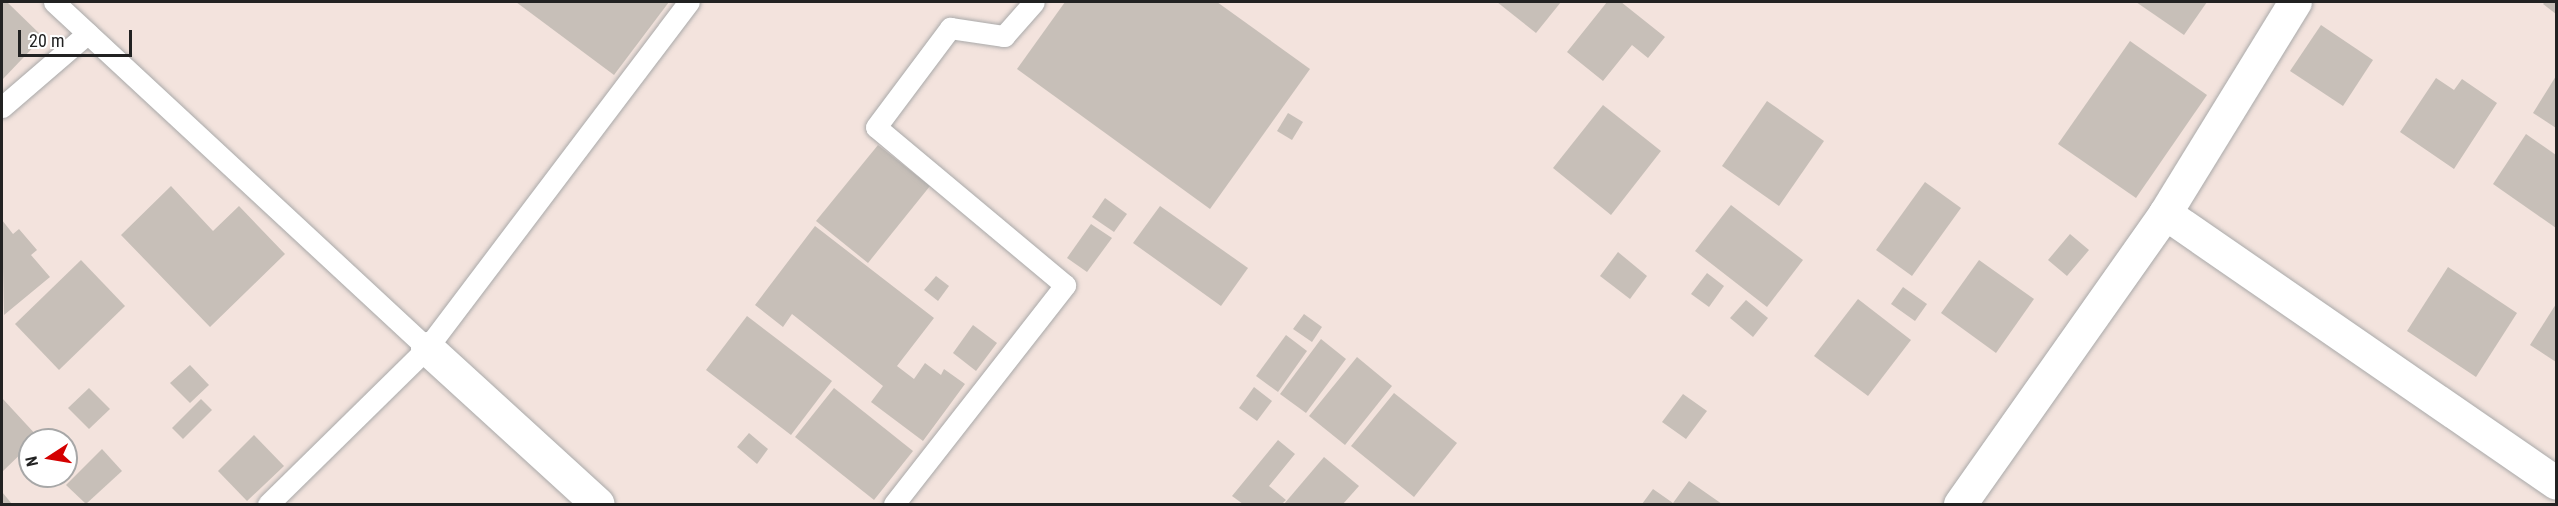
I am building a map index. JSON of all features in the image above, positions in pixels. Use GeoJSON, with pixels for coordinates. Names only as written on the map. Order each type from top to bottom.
{"type":"FeatureCollection","features":[{"type":"Feature","properties":{"kind":"street"},"geometry":{"type":"LineString","coordinates":[[1960,504],[2165,213],[2295,2]]}},
{"type":"Feature","properties":{"kind":"street"},"geometry":{"type":"LineString","coordinates":[[2165,213],[2556,483]]}},
{"type":"Feature","properties":{"kind":"street"},"geometry":{"type":"LineString","coordinates":[[427,348],[598,504]]}},
{"type":"Feature","properties":{"kind":"lane"},"geometry":{"type":"LineString","coordinates":[[54,2],[427,348]]}},
{"type":"Feature","properties":{"kind":"lane"},"geometry":{"type":"LineString","coordinates":[[268,504],[427,348],[690,2]]}},
{"type":"Feature","properties":{"kind":"lane"},"geometry":{"type":"LineString","coordinates":[[894,504],[1065,285],[876,127],[950,28],[1004,36],[1034,2]]}},
{"type":"Feature","properties":{"kind":"lane"},"geometry":{"type":"LineString","coordinates":[[2,107],[88,33]]}},
{"type":"Feature","properties":{"kind":"shaded area"},"geometry":{"type":"Polygon","coordinates":[[[2,2],[2556,2],[2556,504],[2,504],[2,2]]]}},
{"type":"Feature","properties":{"kind":"building"},"geometry":{"type":"Polygon","coordinates":[[[2,2],[7,2],[43,37],[2,80],[2,2]]]}},
{"type":"Feature","properties":{"kind":"building"},"geometry":{"type":"Polygon","coordinates":[[[516,2],[669,2],[614,75],[516,2]]]}},
{"type":"Feature","properties":{"kind":"building"},"geometry":{"type":"Polygon","coordinates":[[[1065,2],[1217,2],[1310,69],[1210,209],[1017,69],[1065,2]]]}},
{"type":"Feature","properties":{"kind":"building"},"geometry":{"type":"Polygon","coordinates":[[[1497,2],[1561,2],[1536,33],[1497,2]]]}},
{"type":"Feature","properties":{"kind":"building"},"geometry":{"type":"Polygon","coordinates":[[[1607,2],[1621,2],[1665,37],[1648,58],[1632,45],[1603,81],[1567,52],[1607,2]]]}},
{"type":"Feature","properties":{"kind":"building"},"geometry":{"type":"Polygon","coordinates":[[[2136,2],[2207,2],[2184,35],[2136,2]]]}},
{"type":"Feature","properties":{"kind":"building"},"geometry":{"type":"Polygon","coordinates":[[[2556,2],[2556,14],[2543,4],[2556,2]]]}},
{"type":"Feature","properties":{"kind":"building"},"geometry":{"type":"Polygon","coordinates":[[[2321,25],[2373,60],[2343,106],[2290,71],[2321,25]]]}},
{"type":"Feature","properties":{"kind":"building"},"geometry":{"type":"Polygon","coordinates":[[[2130,41],[2207,95],[2136,198],[2058,144],[2130,41]]]}},
{"type":"Feature","properties":{"kind":"building"},"geometry":{"type":"Polygon","coordinates":[[[2556,76],[2556,128],[2533,113],[2556,76]]]}},
{"type":"Feature","properties":{"kind":"building"},"geometry":{"type":"Polygon","coordinates":[[[2436,78],[2454,90],[2462,79],[2497,103],[2454,169],[2400,132],[2436,78]]]}},
{"type":"Feature","properties":{"kind":"building"},"geometry":{"type":"Polygon","coordinates":[[[1767,101],[1824,141],[1779,206],[1722,166],[1767,101]]]}},
{"type":"Feature","properties":{"kind":"building"},"geometry":{"type":"Polygon","coordinates":[[[1603,105],[1661,151],[1611,215],[1553,168],[1603,105]]]}},
{"type":"Feature","properties":{"kind":"building"},"geometry":{"type":"Polygon","coordinates":[[[1288,113],[1303,122],[1292,140],[1277,131],[1288,113]]]}},
{"type":"Feature","properties":{"kind":"building"},"geometry":{"type":"Polygon","coordinates":[[[2526,134],[2556,155],[2556,228],[2493,184],[2526,134]]]}},
{"type":"Feature","properties":{"kind":"building"},"geometry":{"type":"Polygon","coordinates":[[[878,145],[930,186],[868,263],[816,221],[878,145]]]}},
{"type":"Feature","properties":{"kind":"building"},"geometry":{"type":"Polygon","coordinates":[[[1925,182],[1961,208],[1912,276],[1876,250],[1925,182]]]}},
{"type":"Feature","properties":{"kind":"building"},"geometry":{"type":"Polygon","coordinates":[[[171,186],[213,231],[239,206],[285,254],[210,327],[121,235],[171,186]]]}},
{"type":"Feature","properties":{"kind":"building"},"geometry":{"type":"Polygon","coordinates":[[[1105,198],[1127,214],[1114,232],[1092,217],[1105,198]]]}},
{"type":"Feature","properties":{"kind":"building"},"geometry":{"type":"Polygon","coordinates":[[[1731,205],[1803,260],[1767,307],[1695,251],[1731,205]]]}},
{"type":"Feature","properties":{"kind":"building"},"geometry":{"type":"Polygon","coordinates":[[[1160,206],[1248,268],[1221,306],[1133,243],[1160,206]]]}},
{"type":"Feature","properties":{"kind":"building"},"geometry":{"type":"Polygon","coordinates":[[[2,220],[13,234],[19,229],[37,250],[31,255],[50,277],[4,315],[2,220]]]}},
{"type":"Feature","properties":{"kind":"building"},"geometry":{"type":"Polygon","coordinates":[[[1091,224],[1112,238],[1087,272],[1067,258],[1091,224]]]}},
{"type":"Feature","properties":{"kind":"building"},"geometry":{"type":"Polygon","coordinates":[[[815,226],[934,318],[897,366],[914,379],[925,363],[941,375],[944,369],[965,384],[923,441],[871,402],[883,386],[792,314],[783,327],[755,305],[815,226]]]}},
{"type":"Feature","properties":{"kind":"building"},"geometry":{"type":"Polygon","coordinates":[[[2070,234],[2089,250],[2067,276],[2048,260],[2070,234]]]}},
{"type":"Feature","properties":{"kind":"building"},"geometry":{"type":"Polygon","coordinates":[[[1618,252],[1647,276],[1630,299],[1600,276],[1618,252]]]}},
{"type":"Feature","properties":{"kind":"building"},"geometry":{"type":"Polygon","coordinates":[[[81,260],[125,306],[59,370],[15,324],[81,260]]]}},
{"type":"Feature","properties":{"kind":"building"},"geometry":{"type":"Polygon","coordinates":[[[1979,260],[2034,299],[1996,353],[1941,313],[1979,260]]]}},
{"type":"Feature","properties":{"kind":"building"},"geometry":{"type":"Polygon","coordinates":[[[2448,267],[2517,313],[2476,377],[2407,331],[2448,267]]]}},
{"type":"Feature","properties":{"kind":"building"},"geometry":{"type":"Polygon","coordinates":[[[1707,273],[1724,286],[1709,307],[1691,294],[1707,273]]]}},
{"type":"Feature","properties":{"kind":"building"},"geometry":{"type":"Polygon","coordinates":[[[936,276],[949,286],[938,301],[924,290],[936,276]]]}},
{"type":"Feature","properties":{"kind":"building"},"geometry":{"type":"Polygon","coordinates":[[[1903,287],[1927,304],[1915,321],[1891,304],[1903,287]]]}},
{"type":"Feature","properties":{"kind":"building"},"geometry":{"type":"Polygon","coordinates":[[[1858,299],[1911,340],[1868,396],[1814,356],[1858,299]]]}},
{"type":"Feature","properties":{"kind":"building"},"geometry":{"type":"Polygon","coordinates":[[[1746,300],[1768,318],[1753,337],[1730,318],[1746,300]]]}},
{"type":"Feature","properties":{"kind":"building"},"geometry":{"type":"Polygon","coordinates":[[[2556,304],[2556,362],[2530,345],[2556,304]]]}},
{"type":"Feature","properties":{"kind":"building"},"geometry":{"type":"Polygon","coordinates":[[[1304,314],[1322,327],[1312,342],[1293,329],[1304,314]]]}},
{"type":"Feature","properties":{"kind":"building"},"geometry":{"type":"Polygon","coordinates":[[[747,316],[832,381],[791,435],[706,370],[747,316]]]}},
{"type":"Feature","properties":{"kind":"building"},"geometry":{"type":"Polygon","coordinates":[[[973,325],[997,343],[976,371],[953,353],[973,325]]]}},
{"type":"Feature","properties":{"kind":"building"},"geometry":{"type":"Polygon","coordinates":[[[1286,335],[1307,351],[1278,392],[1256,376],[1286,335]]]}},
{"type":"Feature","properties":{"kind":"building"},"geometry":{"type":"Polygon","coordinates":[[[1321,339],[1346,359],[1306,413],[1280,394],[1321,339]]]}},
{"type":"Feature","properties":{"kind":"building"},"geometry":{"type":"Polygon","coordinates":[[[1357,357],[1392,386],[1345,445],[1309,416],[1357,357]]]}},
{"type":"Feature","properties":{"kind":"building"},"geometry":{"type":"Polygon","coordinates":[[[190,365],[209,385],[190,403],[170,383],[190,365]]]}},
{"type":"Feature","properties":{"kind":"building"},"geometry":{"type":"Polygon","coordinates":[[[1254,387],[1272,401],[1257,421],[1239,408],[1254,387]]]}},
{"type":"Feature","properties":{"kind":"building"},"geometry":{"type":"Polygon","coordinates":[[[89,388],[110,409],[89,429],[68,408],[89,388]]]}},
{"type":"Feature","properties":{"kind":"building"},"geometry":{"type":"Polygon","coordinates":[[[834,388],[913,451],[874,500],[795,437],[834,388]]]}},
{"type":"Feature","properties":{"kind":"building"},"geometry":{"type":"Polygon","coordinates":[[[1394,393],[1457,443],[1414,497],[1351,446],[1394,393]]]}},
{"type":"Feature","properties":{"kind":"building"},"geometry":{"type":"Polygon","coordinates":[[[1683,394],[1707,411],[1686,439],[1662,422],[1683,394]]]}},
{"type":"Feature","properties":{"kind":"building"},"geometry":{"type":"Polygon","coordinates":[[[2,398],[30,428],[18,428],[18,457],[2,472],[2,398]]]}},
{"type":"Feature","properties":{"kind":"building"},"geometry":{"type":"Polygon","coordinates":[[[201,399],[212,410],[183,439],[172,428],[201,399]]]}},
{"type":"Feature","properties":{"kind":"building"},"geometry":{"type":"Polygon","coordinates":[[[749,433],[768,449],[757,464],[737,447],[749,433]]]}},
{"type":"Feature","properties":{"kind":"building"},"geometry":{"type":"Polygon","coordinates":[[[254,435],[284,466],[247,501],[218,471],[254,435]]]}},
{"type":"Feature","properties":{"kind":"building"},"geometry":{"type":"Polygon","coordinates":[[[1278,440],[1295,454],[1269,486],[1286,500],[1282,504],[1243,504],[1232,496],[1278,440]]]}},
{"type":"Feature","properties":{"kind":"building"},"geometry":{"type":"Polygon","coordinates":[[[102,449],[122,471],[86,504],[69,488],[78,488],[78,473],[102,449]]]}},
{"type":"Feature","properties":{"kind":"building"},"geometry":{"type":"Polygon","coordinates":[[[1324,457],[1359,486],[1343,504],[1284,504],[1324,457]]]}},
{"type":"Feature","properties":{"kind":"building"},"geometry":{"type":"Polygon","coordinates":[[[1689,481],[1722,504],[1642,504],[1653,489],[1673,503],[1689,481]]]}},
{"type":"Feature","properties":{"kind":"building"},"geometry":{"type":"Polygon","coordinates":[[[2,492],[12,504],[2,504],[2,492]]]}}]}
